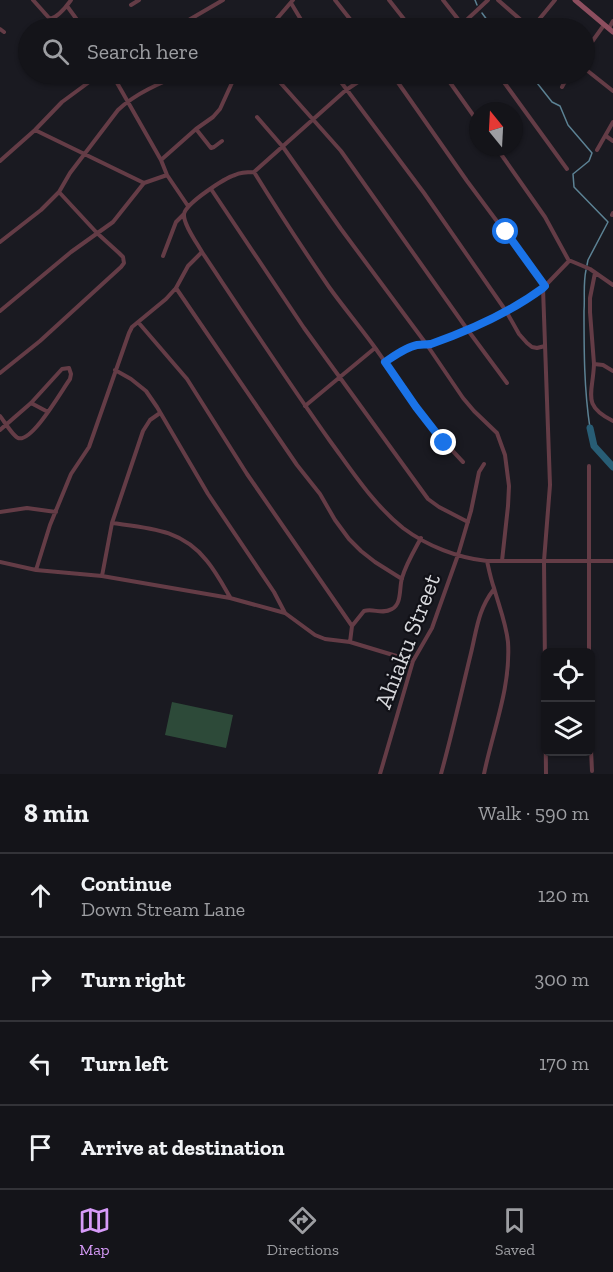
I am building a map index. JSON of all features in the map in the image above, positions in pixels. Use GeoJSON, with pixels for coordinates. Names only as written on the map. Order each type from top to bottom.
{"type":"FeatureCollection","features":[{"type":"Feature","properties":{"kind":"main road"},"geometry":{"type":"LineString","coordinates":[[575,0],[609,28]]}},
{"type":"Feature","properties":{"kind":"street"},"geometry":{"type":"LineString","coordinates":[[33,0],[49,18]]}},
{"type":"Feature","properties":{"kind":"street"},"geometry":{"type":"LineString","coordinates":[[54,18],[71,0]]}},
{"type":"Feature","properties":{"kind":"street"},"geometry":{"type":"LineString","coordinates":[[131,5],[139,0]]}},
{"type":"Feature","properties":{"kind":"street"},"geometry":{"type":"LineString","coordinates":[[192,18],[223,0]]}},
{"type":"Feature","properties":{"kind":"street"},"geometry":{"type":"LineString","coordinates":[[335,0],[349,18]]}},
{"type":"Feature","properties":{"kind":"street"},"geometry":{"type":"LineString","coordinates":[[389,0],[403,18]]}},
{"type":"Feature","properties":{"kind":"street"},"geometry":{"type":"LineString","coordinates":[[443,0],[457,18]]}},
{"type":"Feature","properties":{"kind":"street"},"geometry":{"type":"LineString","coordinates":[[472,18],[488,0]]}},
{"type":"Feature","properties":{"kind":"street"},"geometry":{"type":"LineString","coordinates":[[498,0],[519,18]]}},
{"type":"Feature","properties":{"kind":"street"},"geometry":{"type":"LineString","coordinates":[[540,18],[555,0]]}},
{"type":"Feature","properties":{"kind":"street"},"geometry":{"type":"LineString","coordinates":[[278,18],[292,2],[301,18]]}},
{"type":"Feature","properties":{"kind":"street"},"geometry":{"type":"LineString","coordinates":[[67,6],[76,18]]}},
{"type":"Feature","properties":{"kind":"street"},"geometry":{"type":"LineString","coordinates":[[595,43],[613,21]]}},
{"type":"Feature","properties":{"kind":"street"},"geometry":{"type":"LineString","coordinates":[[595,76],[613,91]]}},
{"type":"Feature","properties":{"kind":"street"},"geometry":{"type":"LineString","coordinates":[[0,161],[62,102],[86,84]]}},
{"type":"Feature","properties":{"kind":"street"},"geometry":{"type":"LineString","coordinates":[[118,84],[161,160],[167,175],[188,206]]}},
{"type":"Feature","properties":{"kind":"street"},"geometry":{"type":"LineString","coordinates":[[0,242],[41,210],[59,192],[70,173],[128,101],[158,84]]}},
{"type":"Feature","properties":{"kind":"street"},"geometry":{"type":"LineString","coordinates":[[161,160],[220,110],[232,84]]}},
{"type":"Feature","properties":{"kind":"street"},"geometry":{"type":"LineString","coordinates":[[282,84],[341,151],[507,383]]}},
{"type":"Feature","properties":{"kind":"street"},"geometry":{"type":"LineString","coordinates":[[342,84],[396,154],[506,311],[519,334],[527,343],[537,348],[545,346]]}},
{"type":"Feature","properties":{"kind":"street"},"geometry":{"type":"LineString","coordinates":[[163,256],[176,222],[188,206],[235,175],[254,172],[313,118],[355,84]]}},
{"type":"Feature","properties":{"kind":"street"},"geometry":{"type":"LineString","coordinates":[[401,84],[467,181],[544,287],[550,485],[544,561],[545,648]]}},
{"type":"Feature","properties":{"kind":"street"},"geometry":{"type":"LineString","coordinates":[[451,84],[469,109]]}},
{"type":"Feature","properties":{"kind":"street"},"geometry":{"type":"LineString","coordinates":[[505,84],[567,169]]}},
{"type":"Feature","properties":{"kind":"street"},"geometry":{"type":"LineString","coordinates":[[257,117],[283,147],[463,398],[497,433],[502,445],[509,486],[502,561]]}},
{"type":"Feature","properties":{"kind":"street"},"geometry":{"type":"LineString","coordinates":[[597,150],[613,122]]}},
{"type":"Feature","properties":{"kind":"street"},"geometry":{"type":"LineString","coordinates":[[196,129],[211,148],[222,141]]}},
{"type":"Feature","properties":{"kind":"street"},"geometry":{"type":"LineString","coordinates":[[35,130],[144,183]]}},
{"type":"Feature","properties":{"kind":"street"},"geometry":{"type":"LineString","coordinates":[[606,136],[613,141]]}},
{"type":"Feature","properties":{"kind":"street"},"geometry":{"type":"LineString","coordinates":[[502,156],[545,217],[569,261],[590,269],[613,285]]}},
{"type":"Feature","properties":{"kind":"street"},"geometry":{"type":"LineString","coordinates":[[254,172],[330,288],[416,407],[444,443],[463,462]]}},
{"type":"Feature","properties":{"kind":"street"},"geometry":{"type":"LineString","coordinates":[[0,311],[71,252],[113,222],[144,183],[167,175]]}},
{"type":"Feature","properties":{"kind":"street"},"geometry":{"type":"LineString","coordinates":[[211,189],[339,377],[428,499],[468,522]]}},
{"type":"Feature","properties":{"kind":"street"},"geometry":{"type":"LineString","coordinates":[[0,373],[40,341],[124,263],[123,257],[59,192]]}},
{"type":"Feature","properties":{"kind":"street"},"geometry":{"type":"LineString","coordinates":[[184,213],[185,221],[202,252],[305,406],[373,498],[405,529],[458,555],[472,559],[613,561]]}},
{"type":"Feature","properties":{"kind":"street"},"geometry":{"type":"LineString","coordinates":[[36,570],[71,474],[89,447],[132,327],[159,306],[176,288],[188,266],[202,252]]}},
{"type":"Feature","properties":{"kind":"street"},"geometry":{"type":"LineString","coordinates":[[385,362],[413,346],[427,345],[467,329],[528,299],[544,287],[569,261]]}},
{"type":"Feature","properties":{"kind":"street"},"geometry":{"type":"LineString","coordinates":[[595,273],[590,305],[594,364],[592,404],[598,412],[613,421]]}},
{"type":"Feature","properties":{"kind":"street"},"geometry":{"type":"LineString","coordinates":[[176,288],[349,539],[375,562],[402,579]]}},
{"type":"Feature","properties":{"kind":"street"},"geometry":{"type":"LineString","coordinates":[[138,322],[187,379],[247,474],[352,626]]}},
{"type":"Feature","properties":{"kind":"street"},"geometry":{"type":"LineString","coordinates":[[305,406],[375,348]]}},
{"type":"Feature","properties":{"kind":"street"},"geometry":{"type":"LineString","coordinates":[[594,364],[603,365],[613,371]]}},
{"type":"Feature","properties":{"kind":"street"},"geometry":{"type":"LineString","coordinates":[[0,416],[7,424],[16,436],[24,438],[31,434],[69,380],[71,374],[69,368],[62,369],[31,403],[7,424],[0,430]]}},
{"type":"Feature","properties":{"kind":"street"},"geometry":{"type":"LineString","coordinates":[[115,370],[146,391],[208,494],[274,592],[285,613]]}},
{"type":"Feature","properties":{"kind":"street"},"geometry":{"type":"LineString","coordinates":[[31,403],[48,412]]}},
{"type":"Feature","properties":{"kind":"street"},"geometry":{"type":"LineString","coordinates":[[102,576],[112,523],[143,431],[150,420],[160,413]]}},
{"type":"Feature","properties":{"kind":"street","name":"Ahiaku Street"},"geometry":{"type":"LineString","coordinates":[[380,774],[413,661],[432,628],[468,522],[478,472],[484,464]]}},
{"type":"Feature","properties":{"kind":"street"},"geometry":{"type":"LineString","coordinates":[[589,648],[590,466]]}},
{"type":"Feature","properties":{"kind":"street"},"geometry":{"type":"LineString","coordinates":[[0,512],[27,508],[56,512]]}},
{"type":"Feature","properties":{"kind":"street"},"geometry":{"type":"LineString","coordinates":[[112,523],[161,531],[187,542],[206,560],[231,598]]}},
{"type":"Feature","properties":{"kind":"street"},"geometry":{"type":"LineString","coordinates":[[350,642],[352,626],[364,610],[380,612],[394,608],[398,604],[408,561],[421,538]]}},
{"type":"Feature","properties":{"kind":"street"},"geometry":{"type":"LineString","coordinates":[[484,774],[505,687],[508,661],[505,622],[487,561]]}},
{"type":"Feature","properties":{"kind":"street"},"geometry":{"type":"LineString","coordinates":[[0,562],[36,570],[102,576],[231,598],[285,613],[315,636],[350,642],[413,661]]}},
{"type":"Feature","properties":{"kind":"street"},"geometry":{"type":"LineString","coordinates":[[441,774],[454,727],[476,625],[484,603],[494,589]]}},
{"type":"Feature","properties":{"kind":"street"},"geometry":{"type":"LineString","coordinates":[[545,702],[546,774]]}},
{"type":"Feature","properties":{"kind":"street"},"geometry":{"type":"LineString","coordinates":[[592,756],[592,771]]}},
{"type":"Feature","properties":{"kind":"green space"},"geometry":{"type":"Polygon","coordinates":[[[172,702],[233,715],[226,748],[165,735],[172,702]]]}},
{"type":"Feature","properties":{"kind":"waterway"},"geometry":{"type":"LineString","coordinates":[[475,0],[477,5]]}},
{"type":"Feature","properties":{"kind":"waterway"},"geometry":{"type":"LineString","coordinates":[[482,13],[486,18]]}},
{"type":"Feature","properties":{"kind":"waterway"},"geometry":{"type":"LineString","coordinates":[[538,84],[552,102],[560,106],[568,125],[592,153],[589,161],[573,174],[574,187],[608,222],[587,265]]}},
{"type":"Feature","properties":{"kind":"waterway"},"geometry":{"type":"LineString","coordinates":[[586,270],[584,355],[590,428]]}},
{"type":"Feature","properties":{"kind":"waterway"},"geometry":{"type":"LineString","coordinates":[[590,428],[594,446],[613,467]]}},
{"type":"Feature","properties":{"kind":"route"},"geometry":{"type":"LineString","coordinates":[[444,443],[385,362],[413,346],[427,345],[467,329],[528,299],[545,286],[506,232]]}}]}
